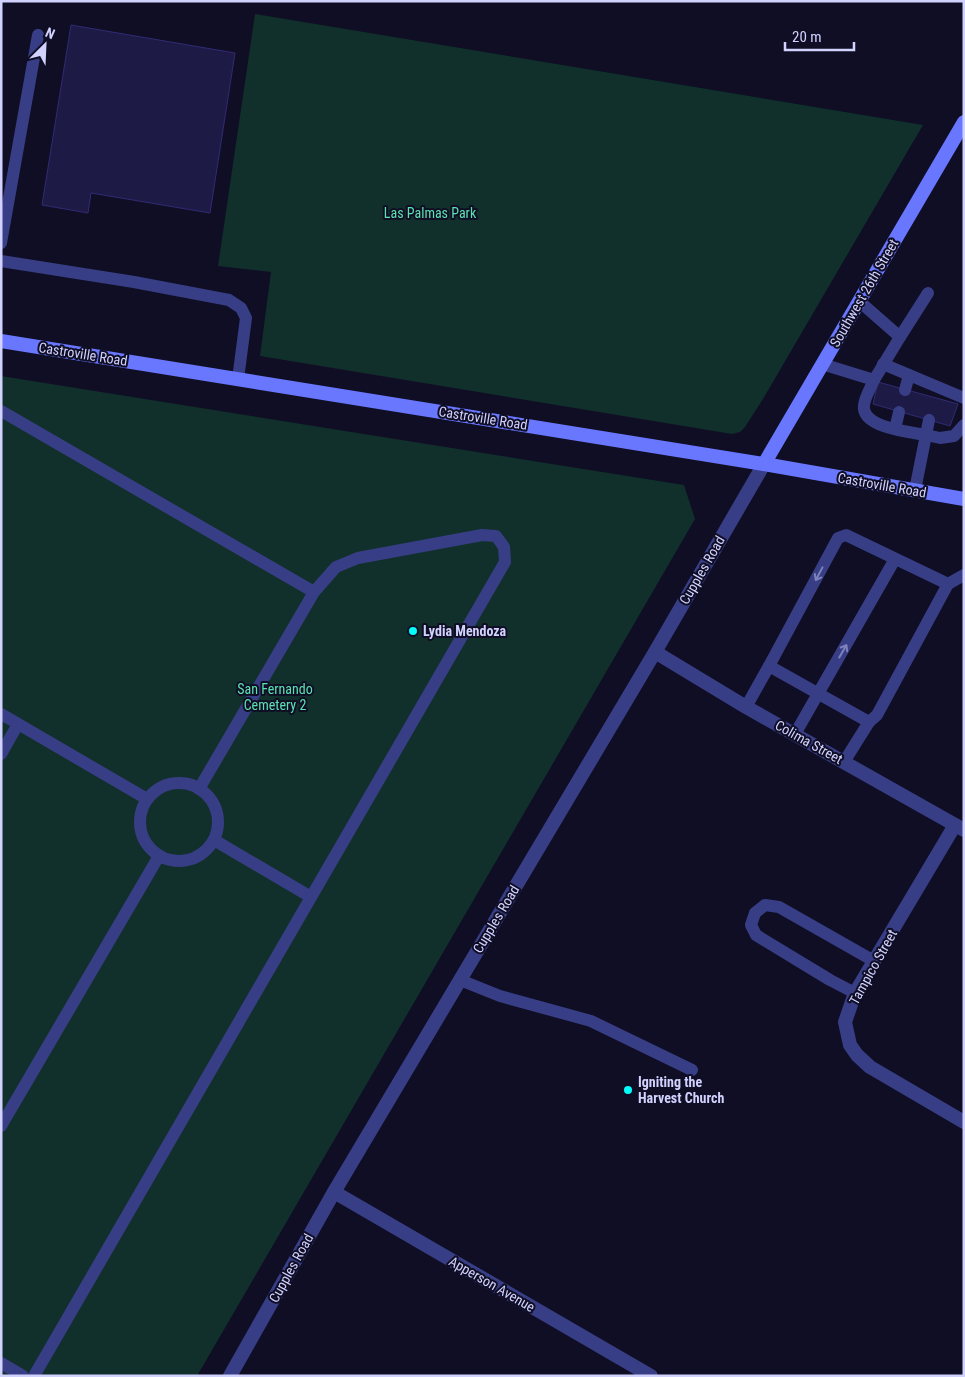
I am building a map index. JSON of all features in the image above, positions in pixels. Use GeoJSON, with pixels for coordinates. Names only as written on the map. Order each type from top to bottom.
{"type":"FeatureCollection","features":[{"type":"Feature","properties":{"kind":"main road","name":"Southwest 26th Street"},"geometry":{"type":"LineString","coordinates":[[764,464],[964,122]]}},
{"type":"Feature","properties":{"kind":"main road","name":"Castroville Road"},"geometry":{"type":"LineString","coordinates":[[1,341],[764,464],[964,499]]}},
{"type":"Feature","properties":{"kind":"street","name":"Cupples Road"},"geometry":{"type":"LineString","coordinates":[[230,1376],[334,1192],[655,652],[764,464]]}},
{"type":"Feature","properties":{"kind":"street","name":"Colima Street"},"geometry":{"type":"LineString","coordinates":[[655,652],[746,707],[959,827]]}},
{"type":"Feature","properties":{"kind":"street","name":"Tampico Street"},"geometry":{"type":"LineString","coordinates":[[959,827],[855,993],[845,1022],[850,1045],[857,1055],[870,1067],[964,1122]]}},
{"type":"Feature","properties":{"kind":"street","name":"Apperson Avenue"},"geometry":{"type":"LineString","coordinates":[[334,1192],[651,1376]]}},
{"type":"Feature","properties":{"kind":"lane"},"geometry":{"type":"LineString","coordinates":[[1,243],[38,35]]}},
{"type":"Feature","properties":{"kind":"lane"},"geometry":{"type":"LineString","coordinates":[[1,261],[134,282],[229,300],[241,308],[246,318],[238,379]]}},
{"type":"Feature","properties":{"kind":"lane"},"geometry":{"type":"LineString","coordinates":[[928,293],[874,380],[864,406],[866,414],[876,423],[894,429],[940,438],[954,436],[964,425]]}},
{"type":"Feature","properties":{"kind":"lane"},"geometry":{"type":"LineString","coordinates":[[859,301],[900,337]]}},
{"type":"Feature","properties":{"kind":"lane"},"geometry":{"type":"LineString","coordinates":[[822,364],[874,380]]}},
{"type":"Feature","properties":{"kind":"lane"},"geometry":{"type":"LineString","coordinates":[[883,364],[909,375],[936,392],[964,398]]}},
{"type":"Feature","properties":{"kind":"lane"},"geometry":{"type":"LineString","coordinates":[[906,390],[909,375]]}},
{"type":"Feature","properties":{"kind":"lane"},"geometry":{"type":"LineString","coordinates":[[1,411],[314,592]]}},
{"type":"Feature","properties":{"kind":"lane"},"geometry":{"type":"LineString","coordinates":[[894,429],[899,412]]}},
{"type":"Feature","properties":{"kind":"lane"},"geometry":{"type":"LineString","coordinates":[[915,490],[929,420]]}},
{"type":"Feature","properties":{"kind":"lane"},"geometry":{"type":"LineString","coordinates":[[34,1376],[505,562],[504,547],[496,536],[482,535],[358,558],[336,567],[314,592],[198,789]]}},
{"type":"Feature","properties":{"kind":"lane"},"geometry":{"type":"LineString","coordinates":[[746,707],[838,538],[846,536],[948,584]]}},
{"type":"Feature","properties":{"kind":"lane"},"geometry":{"type":"LineString","coordinates":[[795,734],[895,559]]}},
{"type":"Feature","properties":{"kind":"lane"},"geometry":{"type":"LineString","coordinates":[[844,762],[869,722],[877,715],[948,584],[964,575]]}},
{"type":"Feature","properties":{"kind":"lane"},"geometry":{"type":"LineString","coordinates":[[770,666],[869,722]]}},
{"type":"Feature","properties":{"kind":"lane"},"geometry":{"type":"LineString","coordinates":[[1,714],[147,799]]}},
{"type":"Feature","properties":{"kind":"lane"},"geometry":{"type":"LineString","coordinates":[[1,754],[18,724]]}},
{"type":"Feature","properties":{"kind":"lane"},"geometry":{"type":"LineString","coordinates":[[171,784],[185,784],[198,789],[210,798],[216,811],[218,826],[214,840],[207,850],[196,858],[184,861],[171,861],[159,856],[149,848],[142,837],[141,811],[147,799],[158,789],[171,784]]}},
{"type":"Feature","properties":{"kind":"lane"},"geometry":{"type":"LineString","coordinates":[[214,840],[311,897]]}},
{"type":"Feature","properties":{"kind":"lane"},"geometry":{"type":"LineString","coordinates":[[1,1126],[159,856]]}},
{"type":"Feature","properties":{"kind":"lane"},"geometry":{"type":"LineString","coordinates":[[855,993],[756,935],[751,925],[755,913],[765,905],[779,907],[874,961]]}},
{"type":"Feature","properties":{"kind":"lane"},"geometry":{"type":"LineString","coordinates":[[460,980],[500,996],[591,1021],[692,1070]]}},
{"type":"Feature","properties":{"kind":"lane"},"geometry":{"type":"LineString","coordinates":[[1,1363],[22,1376]]}},
{"type":"Feature","properties":{"kind":"green space","name":"Las Palmas Park"},"geometry":{"type":"Polygon","coordinates":[[[255,14],[923,125],[763,399],[740,432],[732,434],[260,356],[271,272],[218,266],[255,14]]]}},
{"type":"Feature","properties":{"kind":"green space","name":"San Fernando Cemetery 2"},"geometry":{"type":"Polygon","coordinates":[[[1,376],[684,485],[695,519],[197,1376],[1,1376],[1,376]]]}},
{"type":"Feature","properties":{"kind":"building"},"geometry":{"type":"Polygon","coordinates":[[[71,25],[235,53],[210,213],[91,193],[88,213],[42,205],[71,25]]]}},
{"type":"Feature","properties":{"kind":"building"},"geometry":{"type":"Polygon","coordinates":[[[878,382],[958,404],[950,426],[873,404],[878,382]]]}},
{"type":"Feature","properties":{"kind":"place","name":"Lydia Mendoza"},"geometry":{"type":"Point","coordinates":[413,631]}},
{"type":"Feature","properties":{"kind":"place","name":"Igniting the Harvest Church"},"geometry":{"type":"Point","coordinates":[628,1090]}}]}
